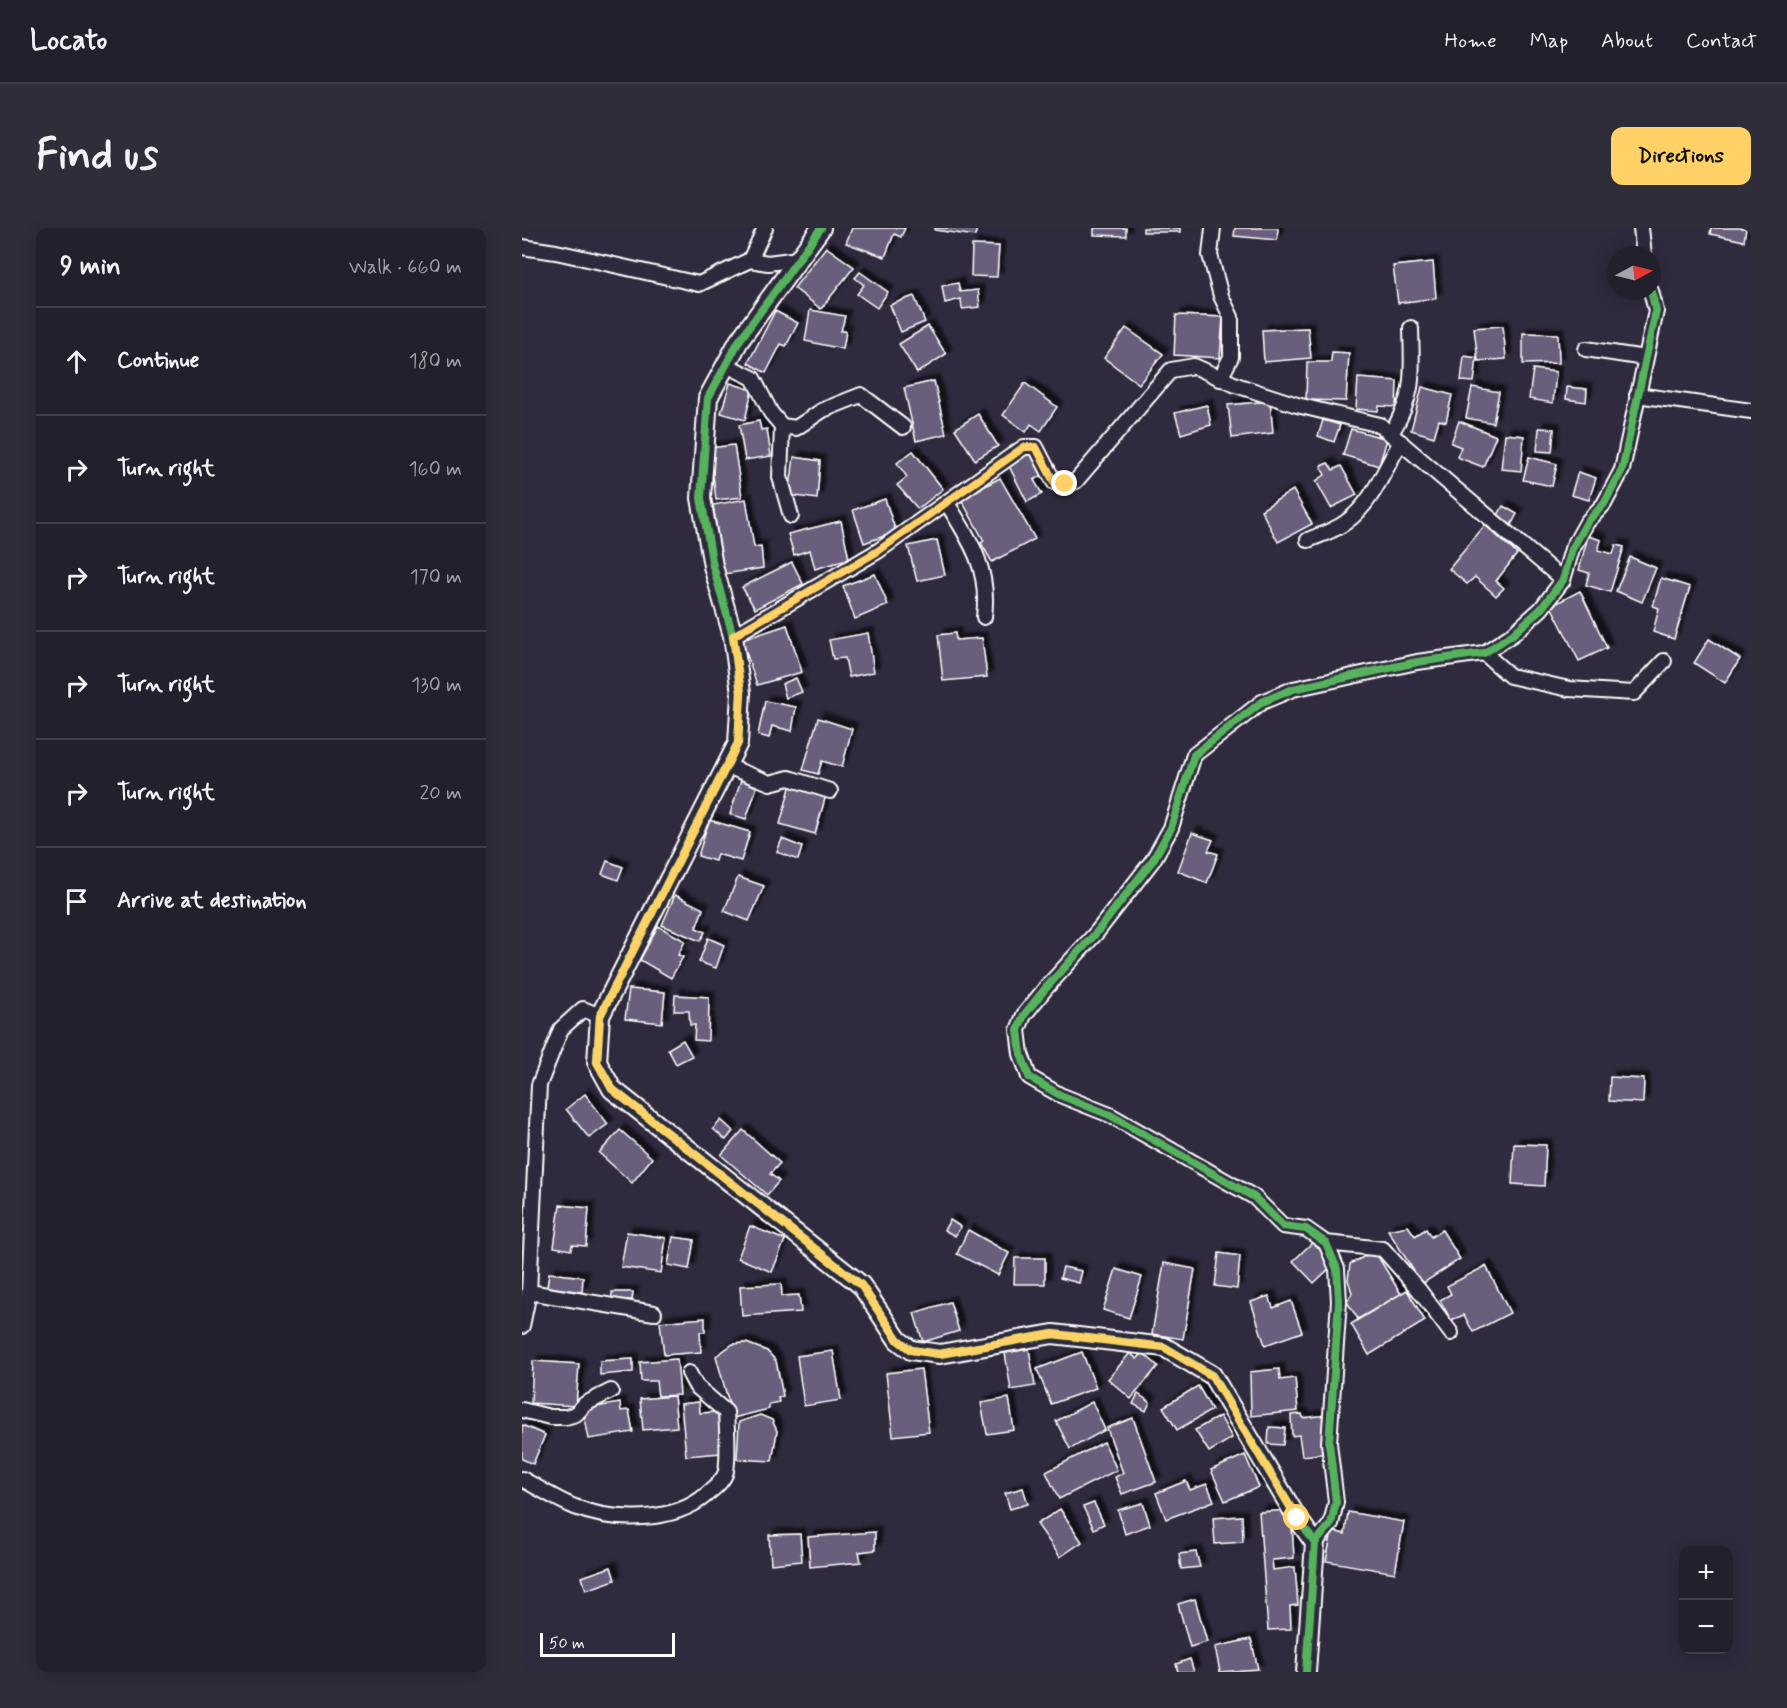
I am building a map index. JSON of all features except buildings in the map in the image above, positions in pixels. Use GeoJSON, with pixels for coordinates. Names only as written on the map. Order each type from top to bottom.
{"type":"FeatureCollection","features":[{"type":"Feature","properties":{"kind":"street"},"geometry":{"type":"LineString","coordinates":[[750,260],[765,228]]}},
{"type":"Feature","properties":{"kind":"street"},"geometry":{"type":"LineString","coordinates":[[821,228],[738,341],[708,398],[701,498],[714,566],[733,636],[740,703],[738,743],[600,1016],[597,1062],[612,1089],[861,1285],[898,1340],[911,1350],[939,1354],[1053,1334],[1164,1347],[1212,1376],[1297,1518],[1315,1543]]}},
{"type":"Feature","properties":{"kind":"street"},"geometry":{"type":"LineString","coordinates":[[1214,228],[1210,255],[1221,296],[1231,317],[1231,357],[1220,379]]}},
{"type":"Feature","properties":{"kind":"street"},"geometry":{"type":"LineString","coordinates":[[1641,228],[1643,246]]}},
{"type":"Feature","properties":{"kind":"street"},"geometry":{"type":"LineString","coordinates":[[522,247],[699,284],[750,260],[768,263],[798,259]]}},
{"type":"Feature","properties":{"kind":"street"},"geometry":{"type":"LineString","coordinates":[[1451,1333],[1419,1290],[1383,1249],[1326,1243],[1306,1229],[1283,1226],[1254,1197],[1110,1115],[1060,1095],[1029,1077],[1021,1054],[1018,1030],[1024,1015],[1044,989],[1097,932],[1153,860],[1171,828],[1194,755],[1262,702],[1293,689],[1417,663],[1484,653],[1513,634],[1540,609],[1563,580],[1572,549],[1587,522],[1604,504],[1622,470],[1644,358],[1656,311],[1653,300]]}},
{"type":"Feature","properties":{"kind":"street"},"geometry":{"type":"LineString","coordinates":[[1308,540],[1346,523],[1371,498],[1412,392],[1411,328]]}},
{"type":"Feature","properties":{"kind":"street"},"geometry":{"type":"LineString","coordinates":[[1586,349],[1644,358]]}},
{"type":"Feature","properties":{"kind":"street"},"geometry":{"type":"LineString","coordinates":[[726,365],[753,378],[771,413],[782,426],[796,428],[823,410],[861,395],[903,427]]}},
{"type":"Feature","properties":{"kind":"street"},"geometry":{"type":"LineString","coordinates":[[733,636],[878,551],[1024,447],[1036,447],[1054,482],[1065,484],[1076,481],[1171,370],[1194,366],[1220,379],[1297,405],[1380,425],[1563,580]]}},
{"type":"Feature","properties":{"kind":"street"},"geometry":{"type":"LineString","coordinates":[[1637,394],[1751,411]]}},
{"type":"Feature","properties":{"kind":"street"},"geometry":{"type":"LineString","coordinates":[[782,426],[780,477],[791,516]]}},
{"type":"Feature","properties":{"kind":"street"},"geometry":{"type":"LineString","coordinates":[[947,503],[980,562],[986,598],[984,617]]}},
{"type":"Feature","properties":{"kind":"street"},"geometry":{"type":"LineString","coordinates":[[1484,653],[1510,676],[1569,689],[1607,692],[1634,693],[1664,661]]}},
{"type":"Feature","properties":{"kind":"street"},"geometry":{"type":"LineString","coordinates":[[727,766],[770,783],[789,778],[830,790]]}},
{"type":"Feature","properties":{"kind":"street"},"geometry":{"type":"LineString","coordinates":[[522,1326],[529,1292],[539,1086],[561,1029],[583,1009],[600,1016]]}},
{"type":"Feature","properties":{"kind":"street"},"geometry":{"type":"LineString","coordinates":[[1306,1672],[1315,1543],[1331,1524],[1336,1502],[1329,1443],[1340,1301],[1337,1269],[1326,1243]]}},
{"type":"Feature","properties":{"kind":"street"},"geometry":{"type":"LineString","coordinates":[[529,1292],[654,1313]]}},
{"type":"Feature","properties":{"kind":"street"},"geometry":{"type":"LineString","coordinates":[[522,1479],[576,1508],[626,1517],[673,1514],[699,1501],[718,1484],[726,1473],[727,1423],[726,1412],[696,1386],[689,1373]]}},
{"type":"Feature","properties":{"kind":"street"},"geometry":{"type":"LineString","coordinates":[[522,1410],[550,1417],[576,1414],[585,1404],[610,1391]]}},
{"type":"Feature","properties":{"kind":"cycle path"},"geometry":{"type":"LineString","coordinates":[[821,228],[739,341],[708,398],[701,498],[713,566],[733,636],[741,693],[738,743],[600,1016],[597,1062],[612,1089],[861,1285],[898,1340],[911,1350],[940,1354],[1053,1334],[1164,1347],[1212,1375],[1297,1518],[1315,1543],[1306,1672]]}},
{"type":"Feature","properties":{"kind":"cycle path"},"geometry":{"type":"LineString","coordinates":[[1315,1543],[1331,1524],[1336,1502],[1329,1443],[1339,1301],[1337,1269],[1326,1243],[1306,1229],[1283,1226],[1254,1197],[1110,1115],[1060,1095],[1029,1077],[1021,1054],[1018,1030],[1024,1015],[1097,932],[1153,860],[1171,828],[1194,755],[1262,702],[1293,689],[1417,662],[1484,653],[1513,634],[1541,609],[1563,580],[1572,549],[1587,522],[1604,504],[1622,470],[1656,311],[1653,300]]}},
{"type":"Feature","properties":{"kind":"route"},"geometry":{"type":"LineString","coordinates":[[1065,484],[1054,482],[1036,447],[1024,447],[878,551],[733,636],[741,693],[738,743],[600,1016],[597,1062],[612,1089],[861,1285],[898,1340],[911,1350],[939,1354],[1053,1334],[1164,1347],[1212,1376],[1297,1518]]}}]}
